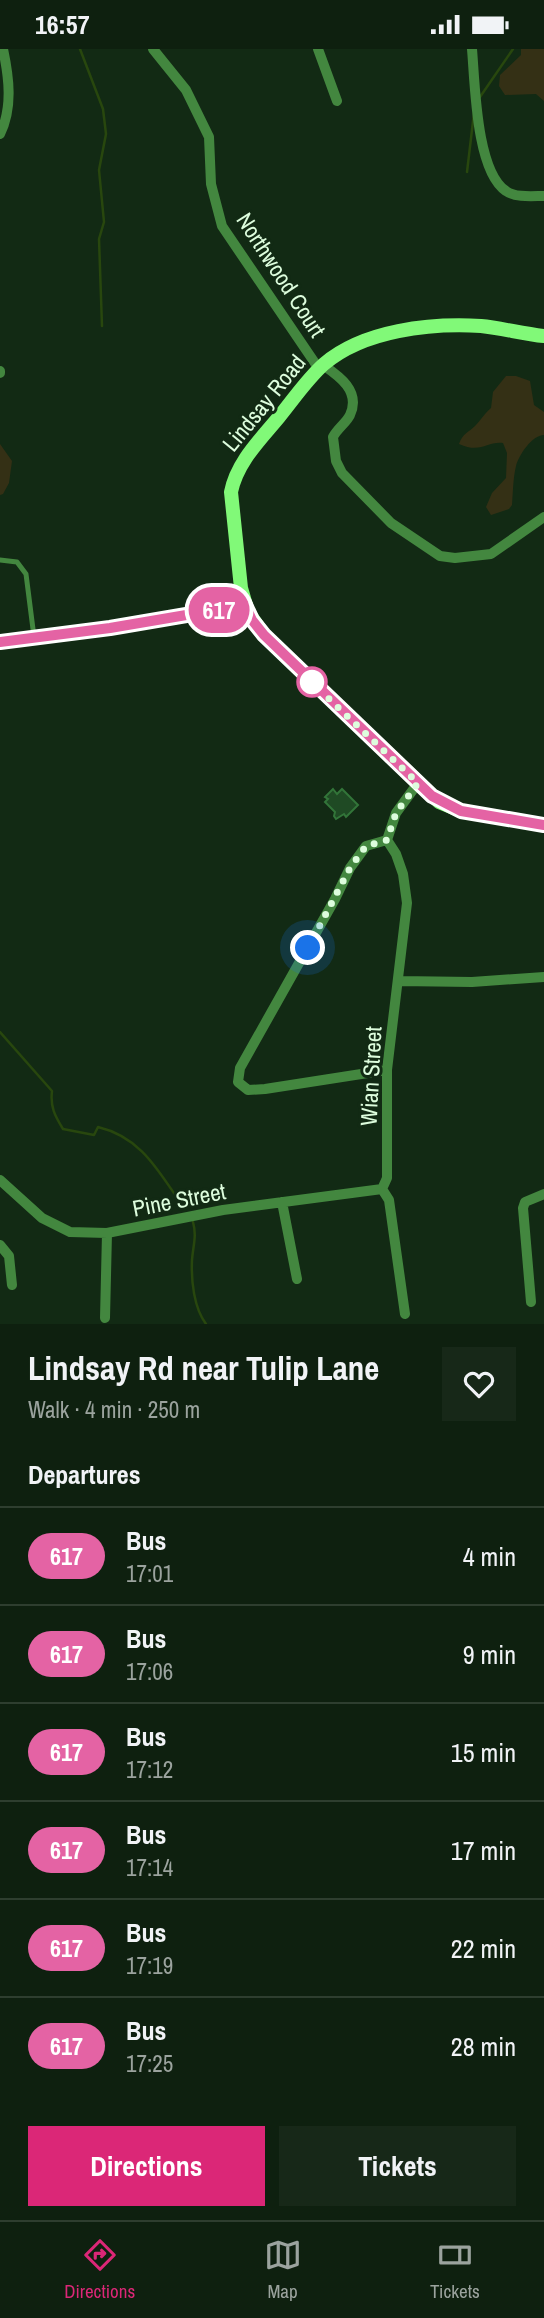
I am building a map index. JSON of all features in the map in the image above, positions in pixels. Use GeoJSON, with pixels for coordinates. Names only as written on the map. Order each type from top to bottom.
{"type":"FeatureCollection","features":[{"type":"Feature","properties":{"kind":"street"},"geometry":{"type":"LineString","coordinates":[[0,134],[6,122],[9,78],[3,49]]}},
{"type":"Feature","properties":{"kind":"street","name":"Northwood Court"},"geometry":{"type":"LineString","coordinates":[[153,49],[186,90],[209,138],[211,184],[222,226],[321,367],[342,378],[350,388],[350,415],[333,437],[336,461],[342,473],[400,529],[440,556],[455,558],[491,555],[544,517]]}},
{"type":"Feature","properties":{"kind":"street"},"geometry":{"type":"LineString","coordinates":[[318,49],[337,101]]}},
{"type":"Feature","properties":{"kind":"street"},"geometry":{"type":"LineString","coordinates":[[472,49],[485,157],[495,177],[507,192],[525,196],[544,195]]}},
{"type":"Feature","properties":{"kind":"street","name":"Lindsay Road"},"geometry":{"type":"LineString","coordinates":[[544,336],[483,326],[448,326],[362,341],[344,350],[321,367],[246,458],[233,480],[231,508],[245,605],[252,620],[264,635],[439,802],[456,810],[544,825]]}},
{"type":"Feature","properties":{"kind":"street"},"geometry":{"type":"LineString","coordinates":[[0,642],[110,628],[245,605]]}},
{"type":"Feature","properties":{"kind":"street"},"geometry":{"type":"LineString","coordinates":[[387,1070],[265,1089],[248,1090],[238,1082],[240,1068],[350,868],[366,846],[387,840],[396,813],[418,783]]}},
{"type":"Feature","properties":{"kind":"street","name":"Wian Street"},"geometry":{"type":"LineString","coordinates":[[387,840],[396,854],[403,874],[407,903],[387,1070],[387,1178],[382,1189],[389,1200],[405,1314]]}},
{"type":"Feature","properties":{"kind":"street"},"geometry":{"type":"LineString","coordinates":[[399,981],[472,982],[544,977]]}},
{"type":"Feature","properties":{"kind":"street","name":"Pine Street"},"geometry":{"type":"LineString","coordinates":[[2,1186],[42,1218],[70,1232],[107,1233],[223,1210],[382,1189]]}},
{"type":"Feature","properties":{"kind":"street"},"geometry":{"type":"LineString","coordinates":[[531,1302],[523,1208],[525,1202],[544,1194]]}},
{"type":"Feature","properties":{"kind":"street"},"geometry":{"type":"LineString","coordinates":[[282,1202],[297,1279]]}},
{"type":"Feature","properties":{"kind":"street"},"geometry":{"type":"LineString","coordinates":[[105,1318],[107,1233]]}},
{"type":"Feature","properties":{"kind":"street"},"geometry":{"type":"LineString","coordinates":[[0,1245],[9,1256],[12,1285]]}},
{"type":"Feature","properties":{"kind":"lane"},"geometry":{"type":"LineString","coordinates":[[0,560],[17,562],[26,574],[34,637]]}},
{"type":"Feature","properties":{"kind":"shaded area"},"geometry":{"type":"Polygon","coordinates":[[[521,49],[544,49],[544,101],[536,94],[505,95],[499,86],[500,75],[521,55],[521,49]]]}},
{"type":"Feature","properties":{"kind":"shaded area"},"geometry":{"type":"Polygon","coordinates":[[[506,376],[530,381],[534,405],[544,412],[544,435],[535,438],[523,451],[514,475],[512,505],[509,509],[491,515],[486,507],[492,493],[506,478],[507,453],[503,443],[478,448],[459,444],[464,435],[491,408],[493,392],[506,376]]]}},
{"type":"Feature","properties":{"kind":"shaded area"},"geometry":{"type":"Polygon","coordinates":[[[0,444],[12,461],[9,483],[0,495],[0,444]]]}},
{"type":"Feature","properties":{"kind":"building"},"geometry":{"type":"Polygon","coordinates":[[[333,789],[337,794],[342,789],[358,805],[346,817],[344,814],[336,819],[335,812],[325,802],[328,799],[325,797],[333,789]]]}},
{"type":"Feature","properties":{"kind":"waterway"},"geometry":{"type":"LineString","coordinates":[[80,49],[103,109],[106,134],[99,170],[104,222],[99,239],[102,326]]}},
{"type":"Feature","properties":{"kind":"waterway"},"geometry":{"type":"LineString","coordinates":[[480,97],[513,49]]}},
{"type":"Feature","properties":{"kind":"waterway"},"geometry":{"type":"LineString","coordinates":[[467,172],[474,113]]}},
{"type":"Feature","properties":{"kind":"waterway"},"geometry":{"type":"LineString","coordinates":[[0,1032],[52,1091],[54,1111],[63,1129],[94,1135],[98,1127],[127,1140],[149,1159],[185,1209]]}},
{"type":"Feature","properties":{"kind":"waterway"},"geometry":{"type":"LineString","coordinates":[[193,1222],[193,1285],[196,1302],[206,1324]]}},
{"type":"Feature","properties":{"kind":"bus line","name":"617"},"geometry":{"type":"LineString","coordinates":[[0,642],[110,628],[245,605],[252,620],[264,635],[432,796],[461,811],[544,825]]}},
{"type":"Feature","properties":{"kind":"route"},"geometry":{"type":"LineString","coordinates":[[308,948],[350,868],[366,846],[387,840],[396,813],[418,783],[309,680],[312,682]]}}]}
